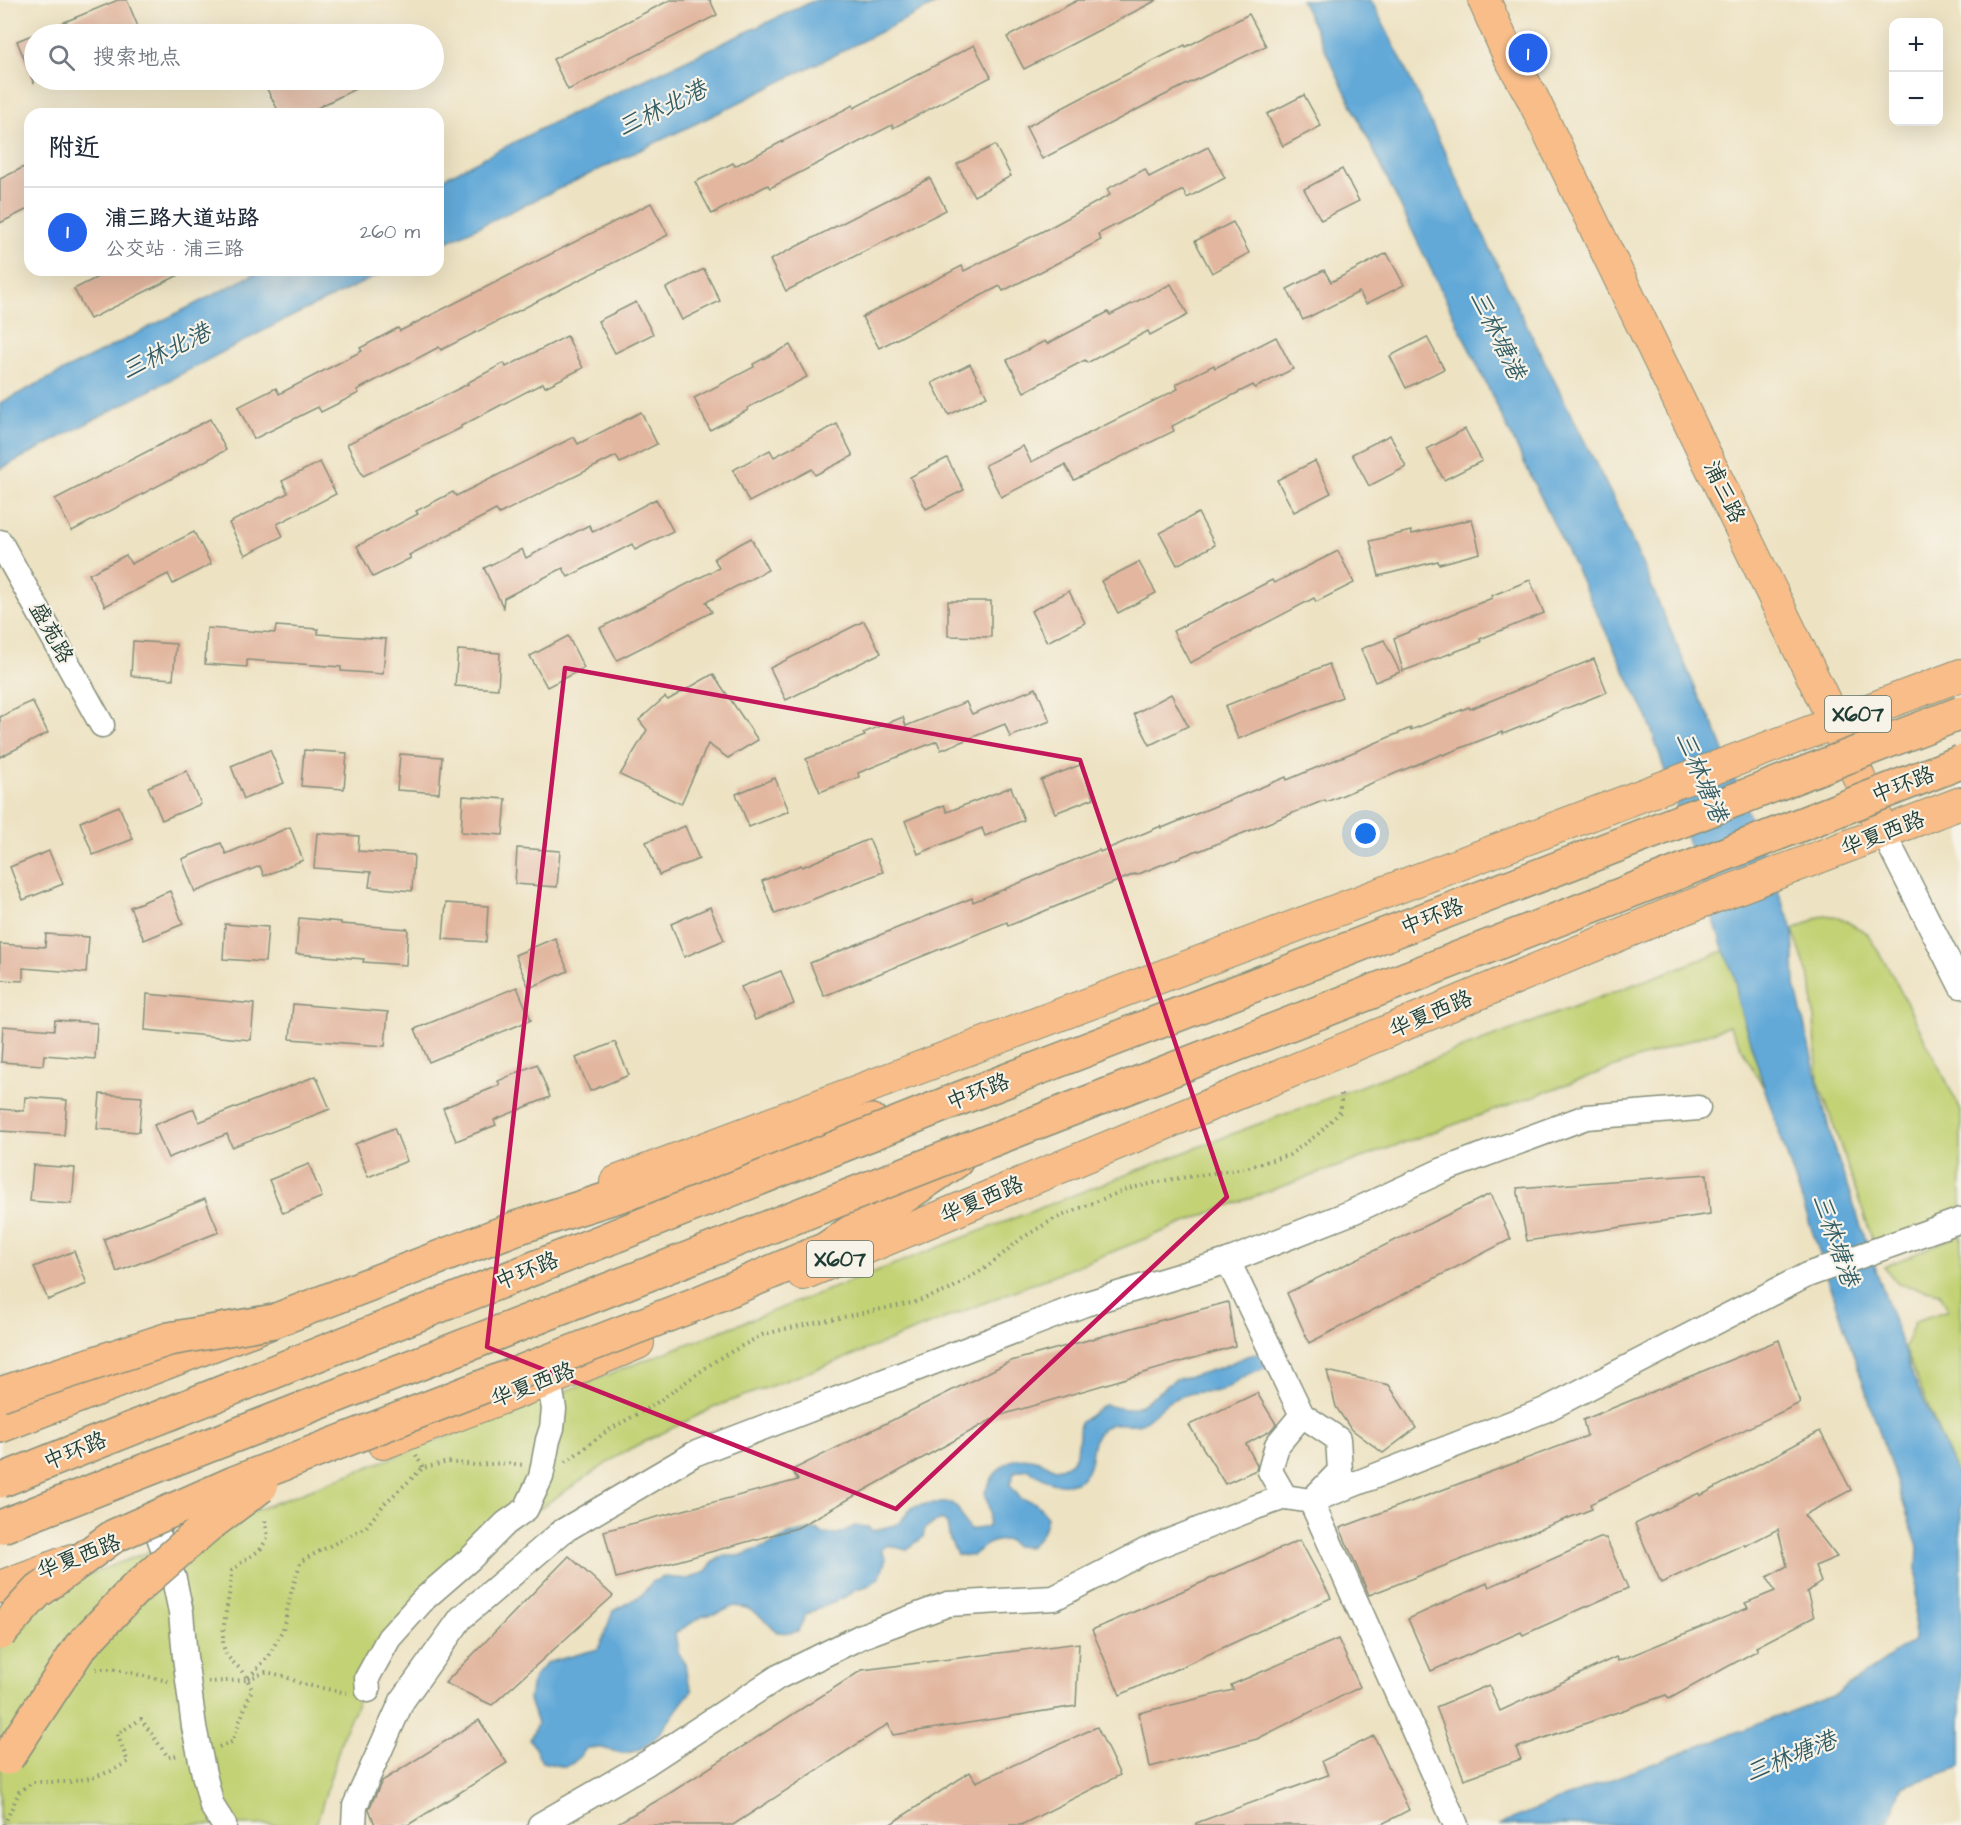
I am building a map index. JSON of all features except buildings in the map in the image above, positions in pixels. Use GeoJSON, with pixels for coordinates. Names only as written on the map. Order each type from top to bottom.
{"type":"FeatureCollection","features":[{"type":"Feature","properties":{"kind":"highway","name":"中环路"},"geometry":{"type":"LineString","coordinates":[[0,1481],[961,1098],[1961,713]]}},
{"type":"Feature","properties":{"kind":"highway","name":"中环路"},"geometry":{"type":"LineString","coordinates":[[0,1527],[1961,762]]}},
{"type":"Feature","properties":{"kind":"highway"},"geometry":{"type":"LineString","coordinates":[[0,1424],[516,1228],[767,1149],[961,1098]]}},
{"type":"Feature","properties":{"kind":"highway"},"geometry":{"type":"LineString","coordinates":[[0,1633],[36,1593],[114,1536],[234,1483],[696,1304],[826,1249],[981,1144]]}},
{"type":"Feature","properties":{"kind":"highway"},"geometry":{"type":"LineString","coordinates":[[0,1394],[169,1339],[274,1321]]}},
{"type":"Feature","properties":{"kind":"highway"},"geometry":{"type":"LineString","coordinates":[[0,1776],[7,1758],[80,1647],[134,1590],[206,1527],[297,1459]]}},
{"type":"Feature","properties":{"kind":"main road","name":"浦三路"},"geometry":{"type":"LineString","coordinates":[[1484,0],[1508,54],[1532,97],[1835,723],[1884,834]]}},
{"type":"Feature","properties":{"kind":"main road","name":"X607"},"geometry":{"type":"LineString","coordinates":[[0,1424],[568,1200],[1961,675]]}},
{"type":"Feature","properties":{"kind":"main road","name":"华夏西路"},"geometry":{"type":"LineString","coordinates":[[0,1587],[549,1380],[1672,914],[1961,803]]}},
{"type":"Feature","properties":{"kind":"street","name":"盛苑路"},"geometry":{"type":"LineString","coordinates":[[0,542],[102,725]]}},
{"type":"Feature","properties":{"kind":"street","name":"浦三路"},"geometry":{"type":"LineString","coordinates":[[1884,834],[1961,986]]}},
{"type":"Feature","properties":{"kind":"street"},"geometry":{"type":"LineString","coordinates":[[354,1825],[355,1806],[402,1701],[461,1618],[563,1531],[694,1454],[1085,1304],[1228,1262],[1350,1213],[1443,1170],[1586,1117],[1698,1107]]}},
{"type":"Feature","properties":{"kind":"street"},"geometry":{"type":"LineString","coordinates":[[540,1825],[647,1763],[778,1677],[862,1636],[948,1604],[1054,1598],[1148,1550],[1285,1497],[1311,1501],[1545,1410],[1807,1275],[1961,1220]]}},
{"type":"Feature","properties":{"kind":"street"},"geometry":{"type":"LineString","coordinates":[[1228,1262],[1302,1415],[1338,1439],[1340,1471],[1311,1501]]}},
{"type":"Feature","properties":{"kind":"street"},"geometry":{"type":"LineString","coordinates":[[368,1690],[367,1678],[389,1638],[425,1598],[470,1559],[506,1523],[526,1509],[541,1477],[552,1428],[554,1409],[549,1380]]}},
{"type":"Feature","properties":{"kind":"street"},"geometry":{"type":"LineString","coordinates":[[1285,1497],[1270,1471],[1277,1445],[1302,1415]]}},
{"type":"Feature","properties":{"kind":"street"},"geometry":{"type":"LineString","coordinates":[[1311,1501],[1456,1825]]}},
{"type":"Feature","properties":{"kind":"street"},"geometry":{"type":"LineString","coordinates":[[156,1528],[174,1579],[181,1612],[194,1727],[204,1774],[212,1806],[224,1825]]}},
{"type":"Feature","properties":{"kind":"path"},"geometry":{"type":"LineString","coordinates":[[246,1680],[269,1656],[283,1629],[301,1561],[366,1527],[384,1503],[423,1468],[448,1462],[475,1465],[507,1463],[555,1469],[607,1431],[655,1404],[718,1359],[762,1335],[916,1302],[949,1290],[987,1267],[1022,1238],[1054,1219],[1127,1189],[1245,1168],[1289,1155],[1318,1134],[1341,1111],[1341,1090]]}},
{"type":"Feature","properties":{"kind":"path"},"geometry":{"type":"LineString","coordinates":[[86,1669],[112,1669],[160,1680],[188,1683],[246,1680],[266,1672],[344,1694],[368,1690]]}},
{"type":"Feature","properties":{"kind":"highlighted area"},"geometry":{"type":"Polygon","coordinates":[[[565,668],[1080,760],[1227,1197],[896,1509],[487,1347],[565,668]]]}},
{"type":"Feature","properties":{"kind":"green space"},"geometry":{"type":"Polygon","coordinates":[[[1824,915],[1839,917],[1867,933],[1892,974],[1961,1111],[1961,1213],[1875,1247],[1818,1080],[1812,986],[1793,930],[1824,915]]]}},
{"type":"Feature","properties":{"kind":"green space"},"geometry":{"type":"Polygon","coordinates":[[[1724,951],[1735,977],[1738,1002],[1765,1090],[1729,1026],[1222,1208],[846,1358],[717,1406],[624,1452],[481,1547],[379,1657],[345,1729],[316,1825],[0,1825],[0,1609],[1245,1129],[1724,951]]]}},
{"type":"Feature","properties":{"kind":"green space"},"geometry":{"type":"Polygon","coordinates":[[[1961,1234],[1961,1485],[1904,1348],[1915,1321],[1948,1310],[1940,1293],[1898,1284],[1884,1267],[1961,1234]]]}},
{"type":"Feature","properties":{"kind":"water","name":"三林北港"},"geometry":{"type":"Polygon","coordinates":[[[815,0],[944,0],[720,112],[444,243],[444,178],[554,122],[815,0]]]}},
{"type":"Feature","properties":{"kind":"water","name":"三林塘港"},"geometry":{"type":"Polygon","coordinates":[[[1301,0],[1371,0],[1514,300],[1618,508],[1699,697],[1713,723],[1793,930],[1795,986],[1832,1142],[1913,1377],[1961,1483],[1961,1767],[1902,1787],[1888,1825],[1498,1825],[1575,1793],[1835,1695],[1914,1640],[1918,1547],[1765,1090],[1738,1002],[1735,977],[1724,951],[1648,719],[1301,0]]]}},
{"type":"Feature","properties":{"kind":"water","name":"三林北港"},"geometry":{"type":"Polygon","coordinates":[[[250,276],[376,276],[282,321],[0,469],[0,403],[250,276]]]}},
{"type":"Feature","properties":{"kind":"water"},"geometry":{"type":"Polygon","coordinates":[[[1271,1351],[1271,1366],[1248,1374],[1225,1389],[1192,1393],[1175,1399],[1138,1424],[1107,1426],[1095,1439],[1090,1463],[1083,1477],[1075,1482],[1056,1484],[1028,1469],[1014,1472],[1010,1485],[1021,1499],[1037,1504],[1047,1517],[1041,1534],[1029,1547],[1014,1546],[1008,1540],[1003,1540],[988,1544],[972,1556],[957,1555],[950,1540],[947,1524],[941,1519],[925,1528],[923,1537],[906,1550],[888,1545],[881,1550],[886,1559],[879,1578],[870,1585],[854,1590],[847,1596],[806,1614],[798,1631],[777,1632],[759,1615],[747,1608],[734,1606],[719,1613],[703,1616],[675,1633],[678,1652],[685,1663],[692,1691],[655,1738],[636,1751],[620,1753],[601,1748],[587,1748],[572,1764],[559,1766],[542,1762],[530,1739],[537,1724],[529,1700],[535,1676],[546,1663],[598,1649],[613,1611],[642,1595],[652,1582],[664,1577],[688,1579],[706,1571],[713,1562],[723,1556],[739,1556],[777,1542],[789,1534],[816,1529],[822,1533],[838,1534],[855,1526],[868,1527],[872,1531],[898,1524],[913,1507],[931,1503],[951,1503],[957,1507],[969,1530],[988,1527],[990,1513],[985,1492],[991,1480],[1005,1464],[1023,1458],[1033,1459],[1055,1469],[1064,1467],[1070,1463],[1076,1453],[1080,1423],[1104,1405],[1126,1409],[1141,1405],[1176,1379],[1219,1368],[1247,1356],[1271,1351]]]}},
{"type":"Feature","properties":{"kind":"place","name":"浦三路大道站路"},"geometry":{"type":"Point","coordinates":[1528,53]}}]}
